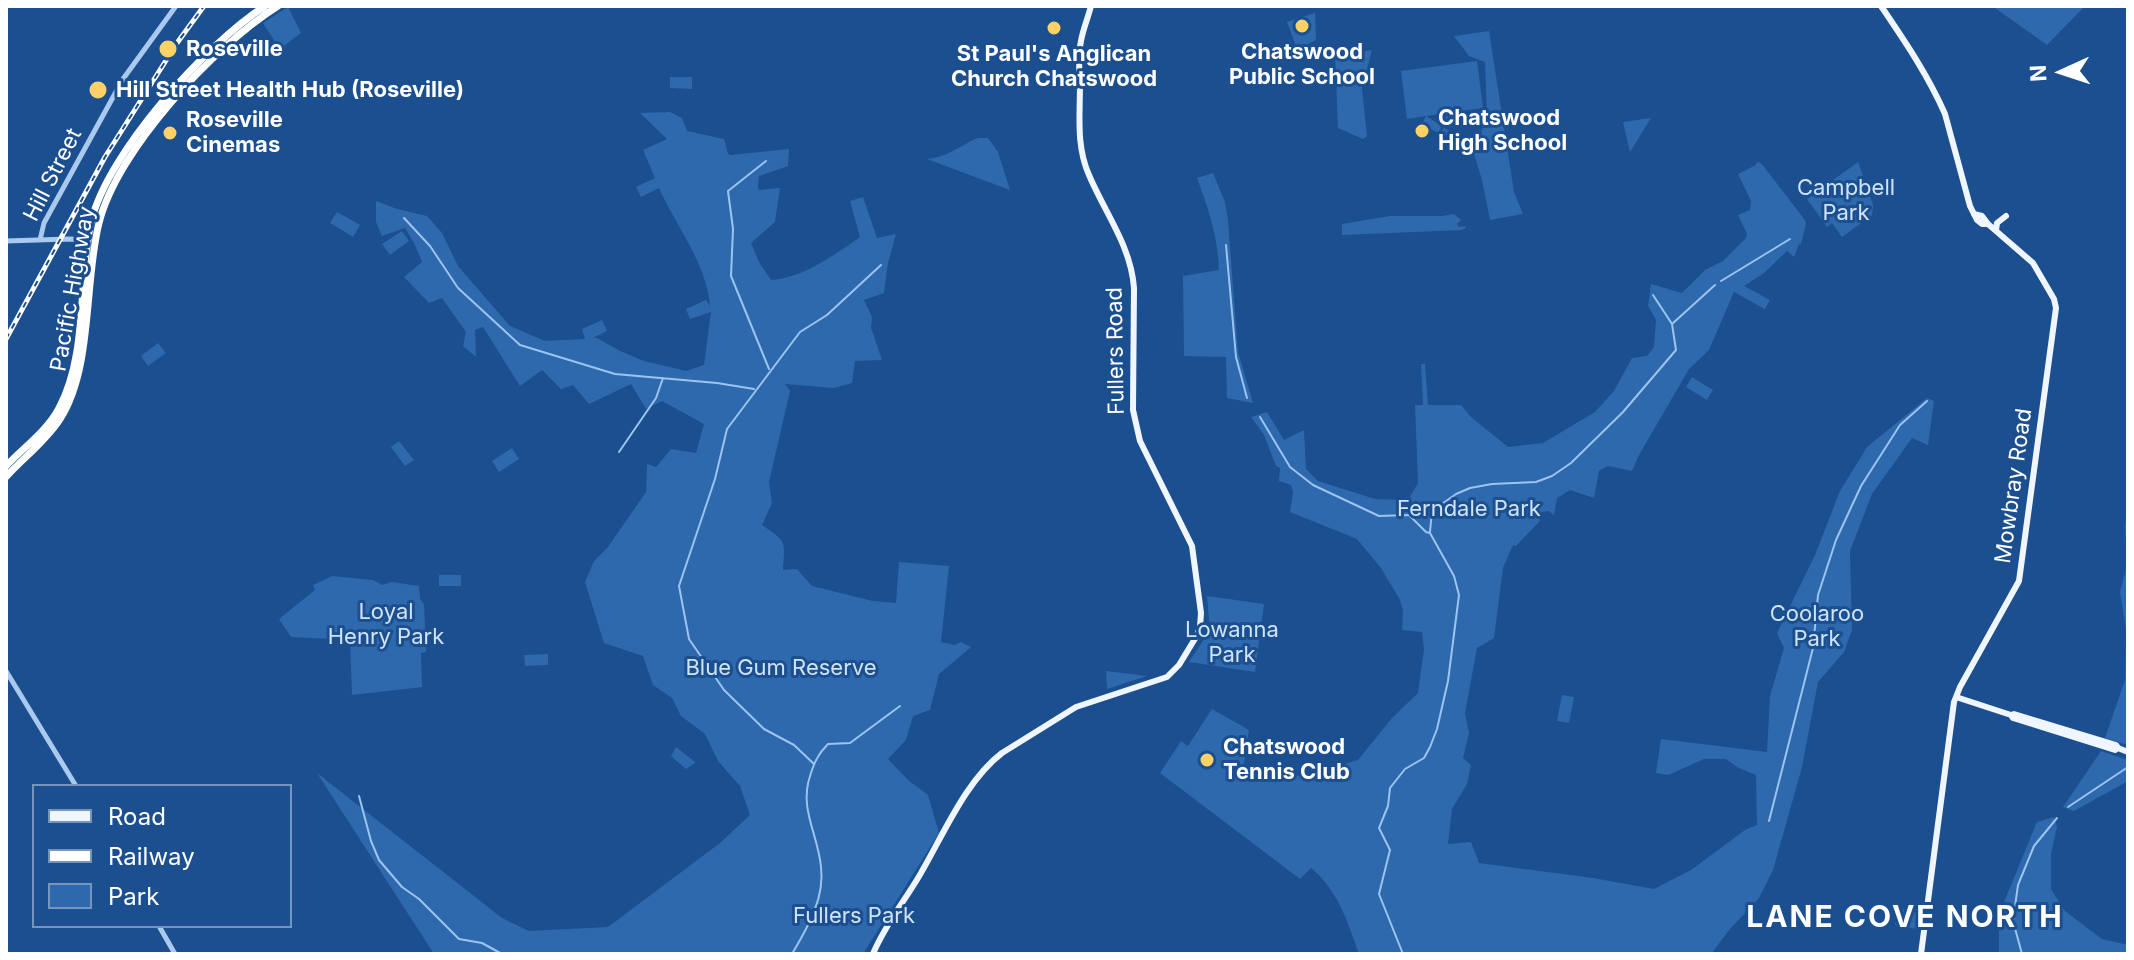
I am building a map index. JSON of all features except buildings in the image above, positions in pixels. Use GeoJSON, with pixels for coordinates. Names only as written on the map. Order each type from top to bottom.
{"type":"FeatureCollection","features":[{"type":"Feature","properties":{"kind":"highway","name":"Pacific Highway"},"geometry":{"type":"LineString","coordinates":[[6,477],[59,421],[71,395],[87,316],[92,221],[106,185],[148,120],[206,53],[265,6]]}},
{"type":"Feature","properties":{"kind":"highway","name":"Pacific Highway"},"geometry":{"type":"LineString","coordinates":[[6,466],[46,427],[66,393],[75,357],[92,240],[110,194],[134,152],[153,125],[216,54],[278,6]]}},
{"type":"Feature","properties":{"kind":"main road","name":"Fullers Road"},"geometry":{"type":"LineString","coordinates":[[873,954],[962,801],[992,761],[1076,707],[1161,680],[1174,671],[1196,637],[1200,624],[1200,603],[1190,540],[1136,428],[1133,410],[1132,269],[1081,150],[1079,53],[1091,6]]}},
{"type":"Feature","properties":{"kind":"main road","name":"Mowbray Road"},"geometry":{"type":"LineString","coordinates":[[1881,6],[1911,51],[1945,114],[1974,214],[1982,224],[1996,230],[2033,263],[2054,299],[2055,316],[2019,581],[1956,697],[1921,954]]}},
{"type":"Feature","properties":{"kind":"main road"},"geometry":{"type":"LineString","coordinates":[[1996,230],[1997,223],[2006,216]]}},
{"type":"Feature","properties":{"kind":"main road"},"geometry":{"type":"LineString","coordinates":[[1956,697],[2066,735],[2128,752]]}},
{"type":"Feature","properties":{"kind":"street","name":"Hill Street"},"geometry":{"type":"LineString","coordinates":[[40,240],[44,223],[123,79],[176,6]]}},
{"type":"Feature","properties":{"kind":"street"},"geometry":{"type":"LineString","coordinates":[[44,223],[51,238]]}},
{"type":"Feature","properties":{"kind":"street"},"geometry":{"type":"LineString","coordinates":[[6,241],[16,243],[51,238],[92,240]]}},
{"type":"Feature","properties":{"kind":"street"},"geometry":{"type":"LineString","coordinates":[[6,671],[75,784]]}},
{"type":"Feature","properties":{"kind":"street"},"geometry":{"type":"LineString","coordinates":[[160,928],[175,954]]}},
{"type":"Feature","properties":{"kind":"green space"},"geometry":{"type":"Polygon","coordinates":[[[2085,6],[2047,45],[1995,8],[2085,6]]]}},
{"type":"Feature","properties":{"kind":"green space"},"geometry":{"type":"Polygon","coordinates":[[[288,7],[301,33],[280,49],[263,23],[288,7]]]}},
{"type":"Feature","properties":{"kind":"green space"},"geometry":{"type":"Polygon","coordinates":[[[1315,13],[1316,40],[1297,49],[1287,22],[1315,13]]]}},
{"type":"Feature","properties":{"kind":"green space"},"geometry":{"type":"Polygon","coordinates":[[[1489,31],[1514,192],[1523,214],[1490,220],[1474,154],[1487,115],[1485,62],[1469,56],[1454,36],[1489,31]]]}},
{"type":"Feature","properties":{"kind":"green space"},"geometry":{"type":"Polygon","coordinates":[[[1372,50],[1362,89],[1367,136],[1363,139],[1338,128],[1335,56],[1372,50]]]}},
{"type":"Feature","properties":{"kind":"green space"},"geometry":{"type":"Polygon","coordinates":[[[1477,61],[1483,108],[1407,119],[1401,71],[1477,61]]]}},
{"type":"Feature","properties":{"kind":"green space"},"geometry":{"type":"Polygon","coordinates":[[[670,77],[692,77],[692,89],[670,88],[670,77]]]}},
{"type":"Feature","properties":{"kind":"green space"},"geometry":{"type":"Polygon","coordinates":[[[670,112],[682,118],[687,131],[724,139],[731,155],[789,149],[788,166],[759,176],[759,190],[780,188],[775,222],[751,243],[771,280],[806,270],[860,237],[850,201],[863,197],[877,238],[896,234],[884,293],[864,300],[872,317],[871,328],[882,360],[855,361],[852,383],[834,388],[785,384],[790,391],[769,482],[772,503],[762,525],[783,543],[783,570],[797,569],[812,586],[873,601],[896,603],[899,562],[949,566],[941,642],[955,645],[961,642],[971,647],[939,674],[930,710],[913,716],[906,740],[888,759],[928,795],[939,833],[863,954],[434,954],[317,773],[502,918],[529,931],[608,927],[720,843],[750,815],[740,786],[718,761],[705,734],[681,716],[672,698],[653,685],[643,656],[604,643],[585,582],[594,561],[608,547],[646,492],[647,464],[656,467],[671,449],[696,453],[704,424],[662,401],[646,409],[631,384],[589,404],[573,385],[561,389],[542,370],[520,386],[483,327],[475,330],[476,357],[463,346],[466,332],[442,298],[429,303],[404,277],[422,262],[405,228],[382,236],[376,222],[376,201],[427,216],[442,233],[458,266],[510,326],[545,341],[585,339],[582,329],[602,320],[607,331],[593,338],[620,351],[644,361],[686,371],[704,365],[711,312],[690,319],[686,309],[706,300],[710,306],[703,275],[659,188],[641,197],[636,187],[655,178],[643,150],[667,139],[640,113],[670,112]]]}},
{"type":"Feature","properties":{"kind":"green space"},"geometry":{"type":"Polygon","coordinates":[[[1464,114],[1466,125],[1445,128],[1451,132],[1449,137],[1440,132],[1445,127],[1443,117],[1464,114]]]}},
{"type":"Feature","properties":{"kind":"green space"},"geometry":{"type":"Polygon","coordinates":[[[1426,116],[1442,126],[1438,133],[1422,124],[1426,116]]]}},
{"type":"Feature","properties":{"kind":"green space"},"geometry":{"type":"Polygon","coordinates":[[[1651,118],[1630,152],[1623,122],[1651,118]]]}},
{"type":"Feature","properties":{"kind":"green space"},"geometry":{"type":"Polygon","coordinates":[[[978,138],[988,138],[998,152],[1010,190],[927,159],[948,154],[978,138]]]}},
{"type":"Feature","properties":{"kind":"green space"},"geometry":{"type":"Polygon","coordinates":[[[1757,162],[1761,163],[1805,220],[1801,244],[1794,257],[1787,251],[1764,273],[1744,286],[1770,300],[1764,310],[1734,292],[1709,350],[1689,369],[1632,471],[1608,466],[1599,471],[1594,498],[1570,490],[1557,498],[1554,515],[1548,511],[1542,512],[1539,522],[1516,546],[1513,545],[1503,568],[1494,638],[1477,648],[1465,713],[1469,733],[1463,758],[1471,765],[1467,784],[1452,809],[1448,844],[1471,842],[1479,863],[1654,889],[1691,870],[1745,830],[1757,825],[1756,775],[1726,759],[1704,759],[1668,775],[1656,773],[1661,739],[1767,752],[1770,696],[1784,648],[1777,633],[1815,555],[1840,491],[1867,447],[1927,398],[1934,401],[1928,445],[1912,438],[1872,494],[1850,551],[1852,630],[1844,652],[1818,682],[1802,767],[1773,870],[1759,898],[1711,954],[1359,954],[1335,897],[1311,868],[1300,879],[1160,773],[1181,741],[1188,746],[1212,709],[1249,730],[1242,777],[1289,778],[1329,769],[1358,760],[1392,718],[1418,693],[1424,649],[1422,632],[1402,630],[1400,600],[1381,568],[1357,539],[1290,512],[1291,485],[1279,481],[1280,468],[1276,466],[1264,435],[1251,417],[1267,412],[1284,440],[1304,430],[1306,469],[1318,481],[1375,499],[1408,500],[1418,483],[1415,405],[1423,405],[1421,364],[1425,364],[1428,405],[1461,405],[1508,447],[1543,443],[1595,412],[1614,391],[1632,358],[1647,356],[1654,347],[1656,320],[1648,306],[1651,284],[1682,293],[1705,270],[1723,261],[1746,238],[1738,215],[1750,210],[1751,201],[1738,174],[1757,162]]]}},
{"type":"Feature","properties":{"kind":"green space","name":"Campbell Park"},"geometry":{"type":"Polygon","coordinates":[[[1858,162],[1873,205],[1872,215],[1842,237],[1832,223],[1827,227],[1807,199],[1858,162]]]}},
{"type":"Feature","properties":{"kind":"green space"},"geometry":{"type":"Polygon","coordinates":[[[1213,173],[1225,202],[1238,352],[1253,403],[1227,398],[1226,357],[1184,356],[1183,276],[1219,270],[1209,212],[1197,178],[1213,173]]]}},
{"type":"Feature","properties":{"kind":"green space"},"geometry":{"type":"Polygon","coordinates":[[[337,212],[360,225],[353,237],[330,223],[337,212]]]}},
{"type":"Feature","properties":{"kind":"green space"},"geometry":{"type":"Polygon","coordinates":[[[1454,214],[1461,220],[1457,224],[1459,227],[1466,228],[1342,235],[1342,224],[1390,216],[1454,214]]]}},
{"type":"Feature","properties":{"kind":"green space"},"geometry":{"type":"Polygon","coordinates":[[[402,231],[409,241],[390,255],[382,244],[402,231]]]}},
{"type":"Feature","properties":{"kind":"green space"},"geometry":{"type":"Polygon","coordinates":[[[158,343],[166,353],[148,366],[141,356],[158,343]]]}},
{"type":"Feature","properties":{"kind":"green space"},"geometry":{"type":"Polygon","coordinates":[[[1692,377],[1713,390],[1707,400],[1686,387],[1692,377]]]}},
{"type":"Feature","properties":{"kind":"green space"},"geometry":{"type":"Polygon","coordinates":[[[399,441],[414,460],[405,466],[391,447],[399,441]]]}},
{"type":"Feature","properties":{"kind":"green space"},"geometry":{"type":"Polygon","coordinates":[[[512,448],[519,459],[499,472],[492,461],[512,448]]]}},
{"type":"Feature","properties":{"kind":"green space"},"geometry":{"type":"Polygon","coordinates":[[[2128,507],[2128,745],[2105,738],[2125,680],[2126,630],[2120,592],[2127,565],[2125,526],[2128,507]]]}},
{"type":"Feature","properties":{"kind":"green space"},"geometry":{"type":"Polygon","coordinates":[[[439,575],[461,575],[461,586],[439,586],[439,575]]]}},
{"type":"Feature","properties":{"kind":"green space","name":"Loyal Henry Park"},"geometry":{"type":"Polygon","coordinates":[[[332,576],[373,580],[382,585],[392,582],[419,586],[420,599],[424,604],[426,652],[421,653],[422,687],[352,695],[350,640],[291,637],[279,619],[315,590],[313,585],[332,576]]]}},
{"type":"Feature","properties":{"kind":"green space","name":"Lowanna Park"},"geometry":{"type":"Polygon","coordinates":[[[1207,596],[1264,604],[1255,672],[1189,662],[1210,630],[1207,596]]]}},
{"type":"Feature","properties":{"kind":"green space"},"geometry":{"type":"Polygon","coordinates":[[[548,654],[548,665],[525,666],[524,655],[548,654]]]}},
{"type":"Feature","properties":{"kind":"green space"},"geometry":{"type":"Polygon","coordinates":[[[1106,671],[1147,676],[1107,689],[1106,671]]]}},
{"type":"Feature","properties":{"kind":"green space"},"geometry":{"type":"Polygon","coordinates":[[[1562,695],[1574,697],[1569,723],[1557,721],[1562,695]]]}},
{"type":"Feature","properties":{"kind":"green space"},"geometry":{"type":"Polygon","coordinates":[[[676,747],[695,763],[686,769],[671,756],[676,747]]]}},
{"type":"Feature","properties":{"kind":"green space"},"geometry":{"type":"Polygon","coordinates":[[[2101,751],[2128,760],[2128,781],[2074,811],[2063,807],[2101,751]]]}},
{"type":"Feature","properties":{"kind":"green space"},"geometry":{"type":"Polygon","coordinates":[[[2054,817],[2057,827],[2051,854],[2051,889],[2065,911],[2102,939],[2128,945],[2128,954],[1999,954],[1999,914],[2037,822],[2054,817]]]}},
{"type":"Feature","properties":{"kind":"green space"},"geometry":{"type":"Polygon","coordinates":[[[1897,908],[1919,913],[1917,929],[1895,925],[1897,908]]]}},
{"type":"Feature","properties":{"kind":"waterway"},"geometry":{"type":"LineString","coordinates":[[766,161],[728,191],[733,229],[731,276],[769,369]]}},
{"type":"Feature","properties":{"kind":"waterway"},"geometry":{"type":"LineString","coordinates":[[404,218],[430,246],[458,288],[520,345],[615,374],[754,389]]}},
{"type":"Feature","properties":{"kind":"waterway"},"geometry":{"type":"LineString","coordinates":[[1721,281],[1790,239]]}},
{"type":"Feature","properties":{"kind":"waterway"},"geometry":{"type":"LineString","coordinates":[[1226,245],[1236,357],[1247,398]]}},
{"type":"Feature","properties":{"kind":"waterway"},"geometry":{"type":"LineString","coordinates":[[814,764],[794,745],[764,729],[724,690],[689,639],[679,586],[715,479],[727,429],[800,332],[827,315],[881,265]]}},
{"type":"Feature","properties":{"kind":"waterway"},"geometry":{"type":"LineString","coordinates":[[1430,532],[1432,511],[1456,494],[1492,484],[1536,482],[1571,463],[1623,412],[1676,350],[1672,324],[1715,285]]}},
{"type":"Feature","properties":{"kind":"waterway"},"geometry":{"type":"LineString","coordinates":[[1653,295],[1672,324]]}},
{"type":"Feature","properties":{"kind":"waterway"},"geometry":{"type":"LineString","coordinates":[[619,452],[656,398],[663,378]]}},
{"type":"Feature","properties":{"kind":"waterway"},"geometry":{"type":"LineString","coordinates":[[1769,821],[1813,648],[1818,595],[1836,540],[1861,486],[1900,425],[1927,401]]}},
{"type":"Feature","properties":{"kind":"waterway"},"geometry":{"type":"LineString","coordinates":[[1260,417],[1290,467],[1313,485],[1379,516],[1409,515],[1430,533],[1454,576],[1459,595],[1448,681],[1437,729],[1424,758],[1405,769],[1390,788],[1388,806],[1379,828],[1390,850],[1379,894],[1403,954]]}},
{"type":"Feature","properties":{"kind":"waterway"},"geometry":{"type":"LineString","coordinates":[[792,954],[814,913],[822,879],[807,800],[807,788],[815,763],[828,744],[850,743],[900,706]]}},
{"type":"Feature","properties":{"kind":"waterway"},"geometry":{"type":"LineString","coordinates":[[2068,807],[2128,767]]}},
{"type":"Feature","properties":{"kind":"waterway"},"geometry":{"type":"LineString","coordinates":[[359,796],[379,860],[402,887],[419,899],[459,939],[482,943],[502,954]]}},
{"type":"Feature","properties":{"kind":"waterway"},"geometry":{"type":"LineString","coordinates":[[2022,954],[2013,921],[2018,885],[2034,846],[2057,818]]}},
{"type":"Feature","properties":{"kind":"railway"},"geometry":{"type":"LineString","coordinates":[[6,339],[105,157],[204,6]]}},
{"type":"Feature","properties":{"kind":"place","name":"Chatswood Public School"},"geometry":{"type":"Point","coordinates":[1302,26]}},
{"type":"Feature","properties":{"kind":"place","name":"St Paul's Anglican Church Chatswood"},"geometry":{"type":"Point","coordinates":[1054,28]}},
{"type":"Feature","properties":{"kind":"place","name":"Roseville"},"geometry":{"type":"Point","coordinates":[168,49]}},
{"type":"Feature","properties":{"kind":"place","name":"Hill Street Health Hub (Roseville)"},"geometry":{"type":"Point","coordinates":[98,90]}},
{"type":"Feature","properties":{"kind":"place","name":"Chatswood High School"},"geometry":{"type":"Point","coordinates":[1422,131]}},
{"type":"Feature","properties":{"kind":"place","name":"Roseville Cinemas"},"geometry":{"type":"Point","coordinates":[170,133]}},
{"type":"Feature","properties":{"kind":"place","name":"Chatswood Tennis Club"},"geometry":{"type":"Point","coordinates":[1207,760]}},
{"type":"Feature","properties":{"kind":"district","name":"LANE COVE NORTH"},"geometry":{"type":"Point","coordinates":[1905,918]}},
{"type":"Feature","properties":{"kind":"park label","name":"Ferndale Park"},"geometry":{"type":"Point","coordinates":[1469,509]}},
{"type":"Feature","properties":{"kind":"park label","name":"Coolaroo Park"},"geometry":{"type":"Point","coordinates":[1817,626]}},
{"type":"Feature","properties":{"kind":"park label","name":"Blue Gum Reserve"},"geometry":{"type":"Point","coordinates":[781,668]}},
{"type":"Feature","properties":{"kind":"park label","name":"Fullers Park"},"geometry":{"type":"Point","coordinates":[854,916]}}]}
